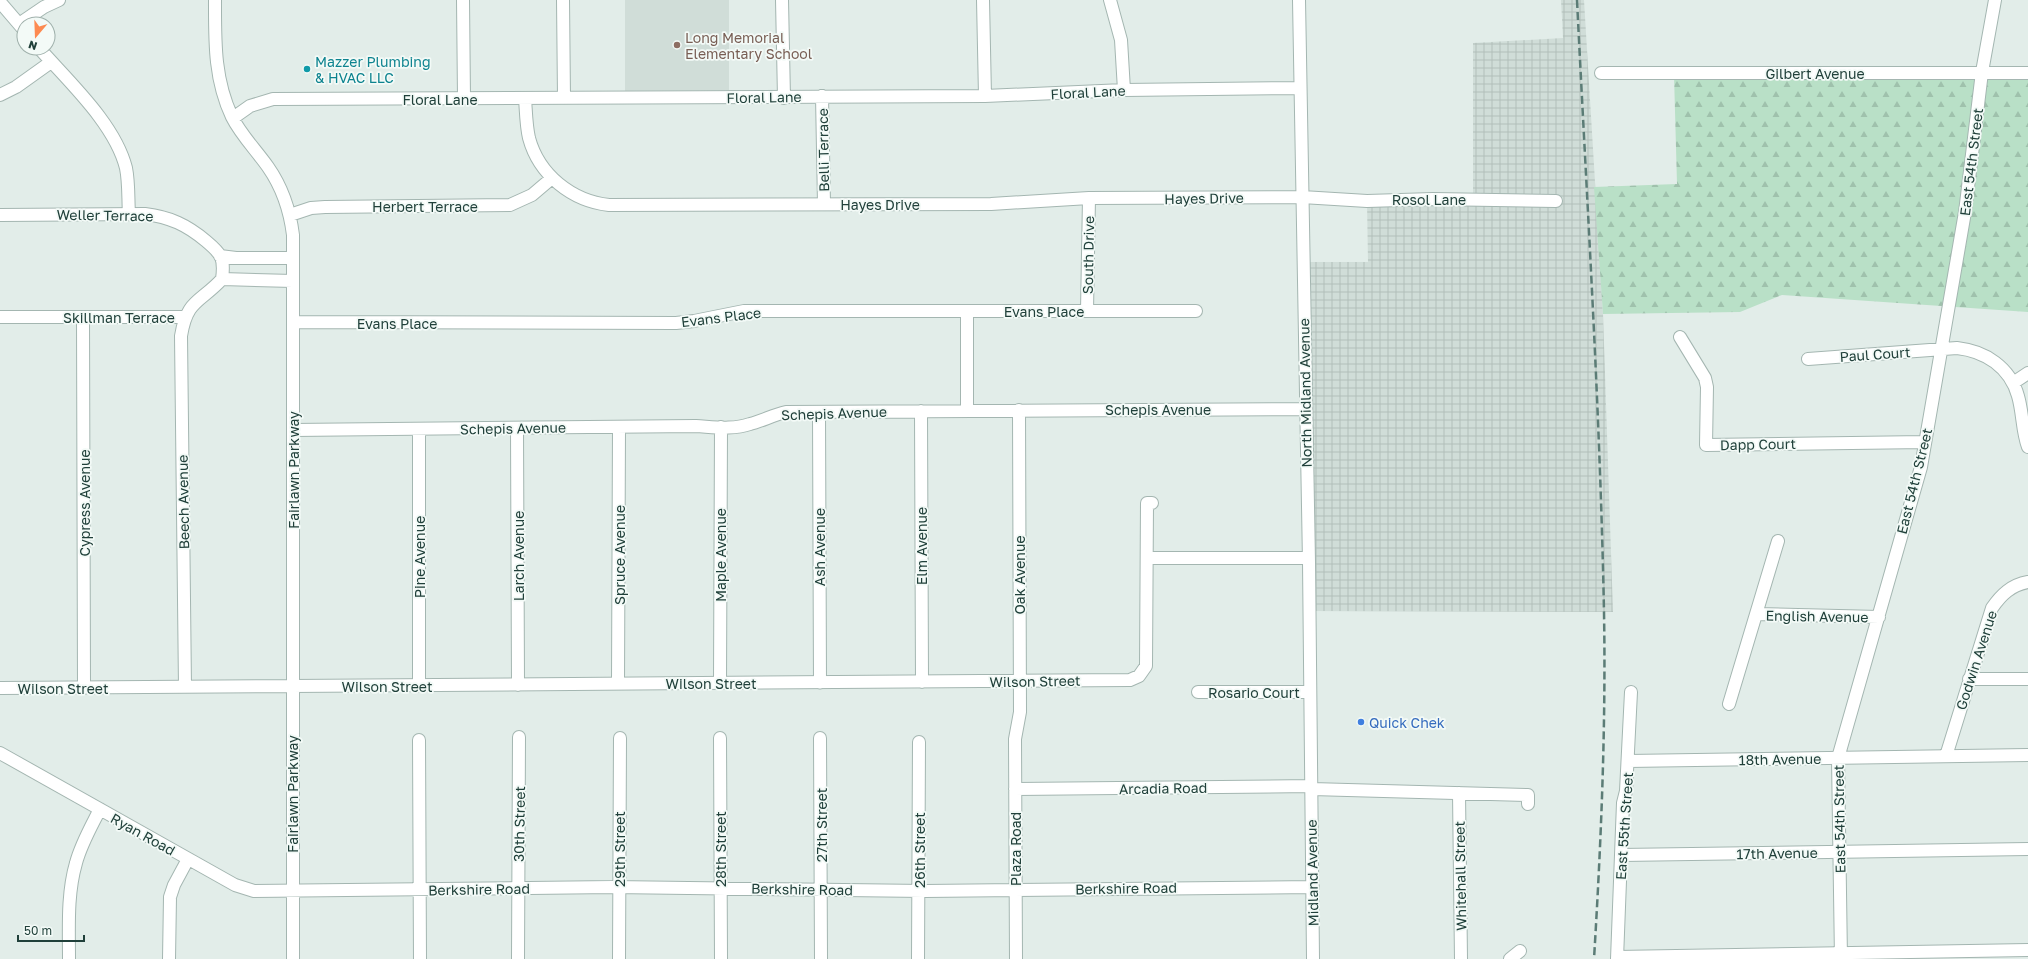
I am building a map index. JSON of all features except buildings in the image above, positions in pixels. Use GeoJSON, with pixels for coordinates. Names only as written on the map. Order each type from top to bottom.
{"type":"FeatureCollection","features":[{"type":"Feature","properties":{"kind":"street"},"geometry":{"type":"LineString","coordinates":[[34,16],[44,7],[59,0]]}},
{"type":"Feature","properties":{"kind":"street","name":"Fairlawn Parkway"},"geometry":{"type":"LineString","coordinates":[[216,0],[217,71],[224,97],[233,118],[277,182],[290,215],[293,235],[293,959]]}},
{"type":"Feature","properties":{"kind":"street"},"geometry":{"type":"LineString","coordinates":[[463,0],[464,98]]}},
{"type":"Feature","properties":{"kind":"street"},"geometry":{"type":"LineString","coordinates":[[564,0],[564,98]]}},
{"type":"Feature","properties":{"kind":"street"},"geometry":{"type":"LineString","coordinates":[[782,0],[784,98]]}},
{"type":"Feature","properties":{"kind":"street"},"geometry":{"type":"LineString","coordinates":[[983,0],[985,96]]}},
{"type":"Feature","properties":{"kind":"street"},"geometry":{"type":"LineString","coordinates":[[1110,0],[1121,40],[1124,90]]}},
{"type":"Feature","properties":{"kind":"street","name":"North Midland Avenue"},"geometry":{"type":"LineString","coordinates":[[1299,0],[1312,788]]}},
{"type":"Feature","properties":{"kind":"street","name":"East 54th Street"},"geometry":{"type":"LineString","coordinates":[[1841,956],[1838,758],[1921,467],[1965,212],[1982,72],[1995,0]]}},
{"type":"Feature","properties":{"kind":"street"},"geometry":{"type":"LineString","coordinates":[[0,2],[16,20]]}},
{"type":"Feature","properties":{"kind":"street"},"geometry":{"type":"LineString","coordinates":[[46,56],[106,125],[115,140],[126,169],[129,214]]}},
{"type":"Feature","properties":{"kind":"street"},"geometry":{"type":"LineString","coordinates":[[0,95],[16,87],[51,62]]}},
{"type":"Feature","properties":{"kind":"street","name":"Gilbert Avenue"},"geometry":{"type":"LineString","coordinates":[[1601,73],[2028,73]]}},
{"type":"Feature","properties":{"kind":"street","name":"Floral Lane"},"geometry":{"type":"LineString","coordinates":[[233,118],[250,106],[273,100],[985,96],[1124,90],[1300,88]]}},
{"type":"Feature","properties":{"kind":"street","name":"Belli Terrace"},"geometry":{"type":"LineString","coordinates":[[822,96],[824,204]]}},
{"type":"Feature","properties":{"kind":"street","name":"Hayes Drive"},"geometry":{"type":"LineString","coordinates":[[525,98],[526,124],[529,138],[540,163],[552,178],[577,196],[590,201],[609,205],[991,204],[1089,198],[1302,197]]}},
{"type":"Feature","properties":{"kind":"street","name":"Herbert Terrace"},"geometry":{"type":"LineString","coordinates":[[290,215],[311,208],[325,207],[510,205],[532,195],[552,178]]}},
{"type":"Feature","properties":{"kind":"street","name":"Rosol Lane"},"geometry":{"type":"LineString","coordinates":[[1302,197],[1367,201],[1432,198],[1556,201]]}},
{"type":"Feature","properties":{"kind":"street","name":"South Drive"},"geometry":{"type":"LineString","coordinates":[[1087,311],[1089,198]]}},
{"type":"Feature","properties":{"kind":"street","name":"Weller Terrace"},"geometry":{"type":"LineString","coordinates":[[0,215],[129,214],[161,216],[177,221],[194,230],[214,247],[220,256]]}},
{"type":"Feature","properties":{"kind":"street"},"geometry":{"type":"LineString","coordinates":[[293,258],[236,258],[220,256],[223,267],[222,279],[293,281]]}},
{"type":"Feature","properties":{"kind":"street","name":"Skillman Terrace"},"geometry":{"type":"LineString","coordinates":[[0,317],[186,317],[191,306],[222,279]]}},
{"type":"Feature","properties":{"kind":"street","name":"Evans Place"},"geometry":{"type":"LineString","coordinates":[[294,322],[676,323],[744,311],[1196,311]]}},
{"type":"Feature","properties":{"kind":"street"},"geometry":{"type":"LineString","coordinates":[[966,410],[967,311]]}},
{"type":"Feature","properties":{"kind":"street","name":"Cypress Avenue"},"geometry":{"type":"LineString","coordinates":[[84,317],[84,688]]}},
{"type":"Feature","properties":{"kind":"street","name":"Beech Avenue"},"geometry":{"type":"LineString","coordinates":[[185,687],[181,336],[186,317]]}},
{"type":"Feature","properties":{"kind":"street","name":"Dapp Court"},"geometry":{"type":"LineString","coordinates":[[1680,337],[1705,378],[1707,387],[1706,445],[1925,442]]}},
{"type":"Feature","properties":{"kind":"street","name":"Paul Court"},"geometry":{"type":"LineString","coordinates":[[1808,359],[1942,348],[1957,348],[1979,353],[2000,366],[2013,383],[2018,396],[2028,447]]}},
{"type":"Feature","properties":{"kind":"street"},"geometry":{"type":"LineString","coordinates":[[2013,383],[2028,373]]}},
{"type":"Feature","properties":{"kind":"street","name":"Schepis Avenue"},"geometry":{"type":"LineString","coordinates":[[293,430],[721,427],[749,425],[786,412],[1306,409]]}},
{"type":"Feature","properties":{"kind":"street","name":"Oak Avenue"},"geometry":{"type":"LineString","coordinates":[[1015,739],[1020,712],[1019,410]]}},
{"type":"Feature","properties":{"kind":"street","name":"Elm Avenue"},"geometry":{"type":"LineString","coordinates":[[921,411],[922,682]]}},
{"type":"Feature","properties":{"kind":"street","name":"Ash Avenue"},"geometry":{"type":"LineString","coordinates":[[819,412],[820,683]]}},
{"type":"Feature","properties":{"kind":"street","name":"Spruce Avenue"},"geometry":{"type":"LineString","coordinates":[[618,684],[619,427]]}},
{"type":"Feature","properties":{"kind":"street","name":"Maple Avenue"},"geometry":{"type":"LineString","coordinates":[[720,683],[721,427]]}},
{"type":"Feature","properties":{"kind":"street","name":"Larch Avenue"},"geometry":{"type":"LineString","coordinates":[[517,428],[518,685]]}},
{"type":"Feature","properties":{"kind":"street","name":"Pine Avenue"},"geometry":{"type":"LineString","coordinates":[[419,429],[420,686]]}},
{"type":"Feature","properties":{"kind":"street","name":"Wilson Street"},"geometry":{"type":"LineString","coordinates":[[0,688],[1020,682],[1130,680],[1139,676],[1146,666],[1147,503],[1152,503]]}},
{"type":"Feature","properties":{"kind":"street","name":"English Avenue"},"geometry":{"type":"LineString","coordinates":[[1730,704],[1778,541]]}},
{"type":"Feature","properties":{"kind":"street"},"geometry":{"type":"LineString","coordinates":[[1147,558],[1308,558]]}},
{"type":"Feature","properties":{"kind":"street","name":"Godwin Avenue"},"geometry":{"type":"LineString","coordinates":[[1946,756],[1992,608],[2004,593],[2012,587],[2028,582]]}},
{"type":"Feature","properties":{"kind":"street","name":"English Avenue"},"geometry":{"type":"LineString","coordinates":[[1756,614],[1879,617]]}},
{"type":"Feature","properties":{"kind":"street"},"geometry":{"type":"LineString","coordinates":[[1969,679],[2028,679]]}},
{"type":"Feature","properties":{"kind":"street","name":"Rosario Court"},"geometry":{"type":"LineString","coordinates":[[1198,692],[1310,692]]}},
{"type":"Feature","properties":{"kind":"street","name":"East 55th Street"},"geometry":{"type":"LineString","coordinates":[[1617,958],[1623,803],[1628,761],[1631,692]]}},
{"type":"Feature","properties":{"kind":"street","name":"30th Street"},"geometry":{"type":"LineString","coordinates":[[518,959],[519,738]]}},
{"type":"Feature","properties":{"kind":"street","name":"29th Street"},"geometry":{"type":"LineString","coordinates":[[619,959],[620,738]]}},
{"type":"Feature","properties":{"kind":"street","name":"28th Street"},"geometry":{"type":"LineString","coordinates":[[720,738],[721,959]]}},
{"type":"Feature","properties":{"kind":"street","name":"27th Street"},"geometry":{"type":"LineString","coordinates":[[820,738],[821,959]]}},
{"type":"Feature","properties":{"kind":"street","name":"Plaza Road"},"geometry":{"type":"LineString","coordinates":[[1015,739],[1016,959]]}},
{"type":"Feature","properties":{"kind":"street"},"geometry":{"type":"LineString","coordinates":[[419,740],[420,959]]}},
{"type":"Feature","properties":{"kind":"street","name":"26th Street"},"geometry":{"type":"LineString","coordinates":[[918,959],[919,742]]}},
{"type":"Feature","properties":{"kind":"street","name":"Ryan Road"},"geometry":{"type":"LineString","coordinates":[[0,753],[244,889],[254,891],[292,892]]}},
{"type":"Feature","properties":{"kind":"street","name":"18th Avenue"},"geometry":{"type":"LineString","coordinates":[[1628,761],[2028,755]]}},
{"type":"Feature","properties":{"kind":"street","name":"Arcadia Road"},"geometry":{"type":"LineString","coordinates":[[1015,789],[1312,788],[1528,795],[1528,804]]}},
{"type":"Feature","properties":{"kind":"street","name":"Midland Avenue"},"geometry":{"type":"LineString","coordinates":[[1312,788],[1313,959]]}},
{"type":"Feature","properties":{"kind":"street","name":"Whitehall Street"},"geometry":{"type":"LineString","coordinates":[[1459,793],[1461,959]]}},
{"type":"Feature","properties":{"kind":"street"},"geometry":{"type":"LineString","coordinates":[[69,959],[69,901],[71,881],[82,846],[100,809]]}},
{"type":"Feature","properties":{"kind":"street","name":"17th Avenue"},"geometry":{"type":"LineString","coordinates":[[1621,855],[2028,849]]}},
{"type":"Feature","properties":{"kind":"street"},"geometry":{"type":"LineString","coordinates":[[169,959],[170,897],[174,885],[188,859]]}},
{"type":"Feature","properties":{"kind":"street","name":"Berkshire Road"},"geometry":{"type":"LineString","coordinates":[[292,892],[619,887],[821,890],[1313,887]]}},
{"type":"Feature","properties":{"kind":"street"},"geometry":{"type":"LineString","coordinates":[[1617,958],[1841,956],[2028,950]]}},
{"type":"Feature","properties":{"kind":"street"},"geometry":{"type":"LineString","coordinates":[[1510,959],[1520,951]]}},
{"type":"Feature","properties":{"kind":"shaded area","name":"Long Memorial Elementary School"},"geometry":{"type":"Polygon","coordinates":[[[625,0],[729,0],[729,90],[625,91],[625,0]]]}},
{"type":"Feature","properties":{"kind":"shaded area"},"geometry":{"type":"Polygon","coordinates":[[[1561,0],[1584,0],[1603,314],[1613,612],[1309,611],[1303,262],[1368,262],[1367,201],[1473,199],[1473,43],[1563,38],[1561,0]]]}},
{"type":"Feature","properties":{"kind":"green space"},"geometry":{"type":"Polygon","coordinates":[[[1674,75],[2028,77],[2028,312],[1782,295],[1740,312],[1603,314],[1594,187],[1677,184],[1674,75]]]}},
{"type":"Feature","properties":{"kind":"railway"},"geometry":{"type":"LineString","coordinates":[[1577,0],[1596,382],[1604,612],[1602,786],[1594,959]]}},
{"type":"Feature","properties":{"kind":"place","name":"Long Memorial Elementary School"},"geometry":{"type":"Point","coordinates":[677,45]}},
{"type":"Feature","properties":{"kind":"place","name":"Mazzer Plumbing & HVAC LLC"},"geometry":{"type":"Point","coordinates":[307,69]}},
{"type":"Feature","properties":{"kind":"place","name":"Quick Chek"},"geometry":{"type":"Point","coordinates":[1361,722]}}]}
